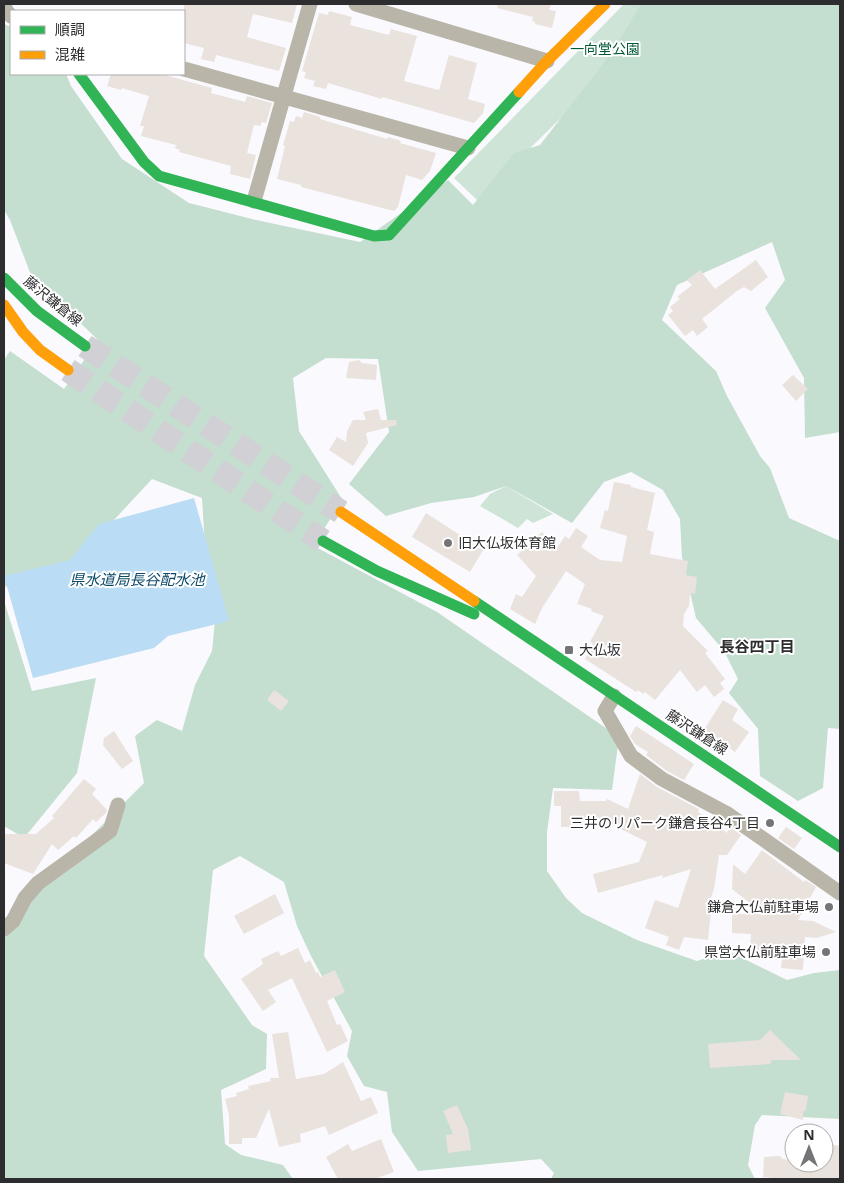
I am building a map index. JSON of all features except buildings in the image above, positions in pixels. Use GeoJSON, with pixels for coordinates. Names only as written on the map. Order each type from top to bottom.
{"type":"FeatureCollection","features":[{"type":"Feature","properties":{"kind":"main road"},"geometry":{"type":"LineString","coordinates":[[80,75],[144,162],[159,176],[374,236],[389,235],[548,61],[605,4]]}},
{"type":"Feature","properties":{"kind":"main road","name":"藤沢鎌倉線"},"geometry":{"type":"LineString","coordinates":[[4,278],[37,311],[85,346]]}},
{"type":"Feature","properties":{"kind":"main road"},"geometry":{"type":"LineString","coordinates":[[4,305],[23,332],[40,350],[68,370]]}},
{"type":"Feature","properties":{"kind":"main road","name":"藤沢鎌倉線"},"geometry":{"type":"LineString","coordinates":[[341,512],[840,847]]}},
{"type":"Feature","properties":{"kind":"main road","name":"藤沢鎌倉線"},"geometry":{"type":"LineString","coordinates":[[323,541],[377,571],[537,643]]}},
{"type":"Feature","properties":{"kind":"street"},"geometry":{"type":"LineString","coordinates":[[254,201],[310,4]]}},
{"type":"Feature","properties":{"kind":"street"},"geometry":{"type":"LineString","coordinates":[[356,4],[548,61]]}},
{"type":"Feature","properties":{"kind":"street"},"geometry":{"type":"LineString","coordinates":[[185,69],[468,148]]}},
{"type":"Feature","properties":{"kind":"street"},"geometry":{"type":"LineString","coordinates":[[614,696],[605,711],[631,756],[662,779],[726,813],[840,893]]}},
{"type":"Feature","properties":{"kind":"street"},"geometry":{"type":"LineString","coordinates":[[4,929],[13,921],[25,898],[38,883],[110,830],[118,805]]}},
{"type":"Feature","properties":{"kind":"green space","name":"一向堂公園"},"geometry":{"type":"Polygon","coordinates":[[[624,4],[652,4],[618,62],[477,200],[454,178],[624,4]]]}},
{"type":"Feature","properties":{"kind":"green space"},"geometry":{"type":"Polygon","coordinates":[[[641,4],[840,4],[840,432],[805,438],[804,378],[765,308],[785,280],[772,242],[677,285],[662,320],[716,371],[727,396],[760,456],[770,468],[789,518],[840,541],[840,729],[828,728],[823,788],[798,801],[760,776],[758,729],[729,693],[738,679],[724,651],[696,618],[682,557],[680,519],[663,490],[631,472],[604,482],[572,523],[506,486],[474,497],[431,503],[386,516],[349,484],[389,432],[378,359],[326,358],[293,378],[299,431],[342,499],[314,546],[437,612],[619,737],[612,790],[553,788],[547,832],[547,871],[566,898],[582,913],[637,940],[697,961],[728,951],[787,980],[814,973],[840,970],[840,1119],[762,1115],[755,1125],[748,1165],[755,1179],[551,1179],[554,1173],[541,1159],[418,1171],[392,1132],[387,1092],[364,1086],[347,1056],[352,1031],[311,956],[297,926],[284,882],[240,856],[213,870],[204,956],[252,1025],[267,1034],[266,1069],[221,1090],[225,1144],[241,1155],[283,1165],[293,1179],[4,1179],[4,921],[144,783],[135,736],[157,720],[182,731],[195,685],[212,651],[216,611],[207,580],[202,498],[152,479],[75,562],[4,587],[4,360],[10,351],[64,389],[98,340],[31,275],[10,220],[4,210],[4,22],[10,27],[10,75],[66,75],[71,86],[122,159],[189,203],[256,220],[360,242],[448,180],[473,205],[514,153],[540,145],[613,51],[641,4]]]}},
{"type":"Feature","properties":{"kind":"green space"},"geometry":{"type":"Polygon","coordinates":[[[506,486],[553,514],[533,523],[527,519],[518,528],[480,506],[490,494],[506,486]]]}},
{"type":"Feature","properties":{"kind":"green space"},"geometry":{"type":"Polygon","coordinates":[[[4,601],[32,691],[96,678],[77,773],[24,838],[4,826],[4,601]]]}},
{"type":"Feature","properties":{"kind":"water","name":"県水道局長谷配水池"},"geometry":{"type":"Polygon","coordinates":[[[194,498],[229,621],[168,636],[154,648],[33,678],[4,576],[70,560],[99,524],[194,498]]]}},
{"type":"Feature","properties":{"kind":"tunnel"},"geometry":{"type":"LineString","coordinates":[[85,346],[341,512]]}},
{"type":"Feature","properties":{"kind":"tunnel"},"geometry":{"type":"LineString","coordinates":[[68,370],[323,541]]}},
{"type":"Feature","properties":{"kind":"traffic: fast"},"geometry":{"type":"LineString","coordinates":[[80,75],[144,162],[159,176],[374,236],[389,235],[519,92]]}},
{"type":"Feature","properties":{"kind":"traffic: fast"},"geometry":{"type":"LineString","coordinates":[[4,278],[37,311],[85,346]]}},
{"type":"Feature","properties":{"kind":"traffic: fast"},"geometry":{"type":"LineString","coordinates":[[323,541],[377,571],[474,614]]}},
{"type":"Feature","properties":{"kind":"traffic: fast"},"geometry":{"type":"LineString","coordinates":[[474,601],[840,847]]}},
{"type":"Feature","properties":{"kind":"traffic: slow"},"geometry":{"type":"LineString","coordinates":[[519,92],[547,61],[605,4]]}},
{"type":"Feature","properties":{"kind":"traffic: slow"},"geometry":{"type":"LineString","coordinates":[[4,305],[23,332],[40,350],[68,370]]}},
{"type":"Feature","properties":{"kind":"traffic: slow"},"geometry":{"type":"LineString","coordinates":[[341,512],[474,601]]}},
{"type":"Feature","properties":{"kind":"place","name":"旧大仏坂体育館"},"geometry":{"type":"Point","coordinates":[448,543]}},
{"type":"Feature","properties":{"kind":"place","name":"大仏坂"},"geometry":{"type":"Point","coordinates":[569,650]}},
{"type":"Feature","properties":{"kind":"place","name":"三井のリパーク鎌倉長谷4丁目"},"geometry":{"type":"Point","coordinates":[770,823]}},
{"type":"Feature","properties":{"kind":"place","name":"鎌倉大仏前駐車場"},"geometry":{"type":"Point","coordinates":[829,907]}},
{"type":"Feature","properties":{"kind":"place","name":"県営大仏前駐車場"},"geometry":{"type":"Point","coordinates":[826,952]}},
{"type":"Feature","properties":{"kind":"district","name":"長谷四丁目"},"geometry":{"type":"Point","coordinates":[757,647]}}]}
